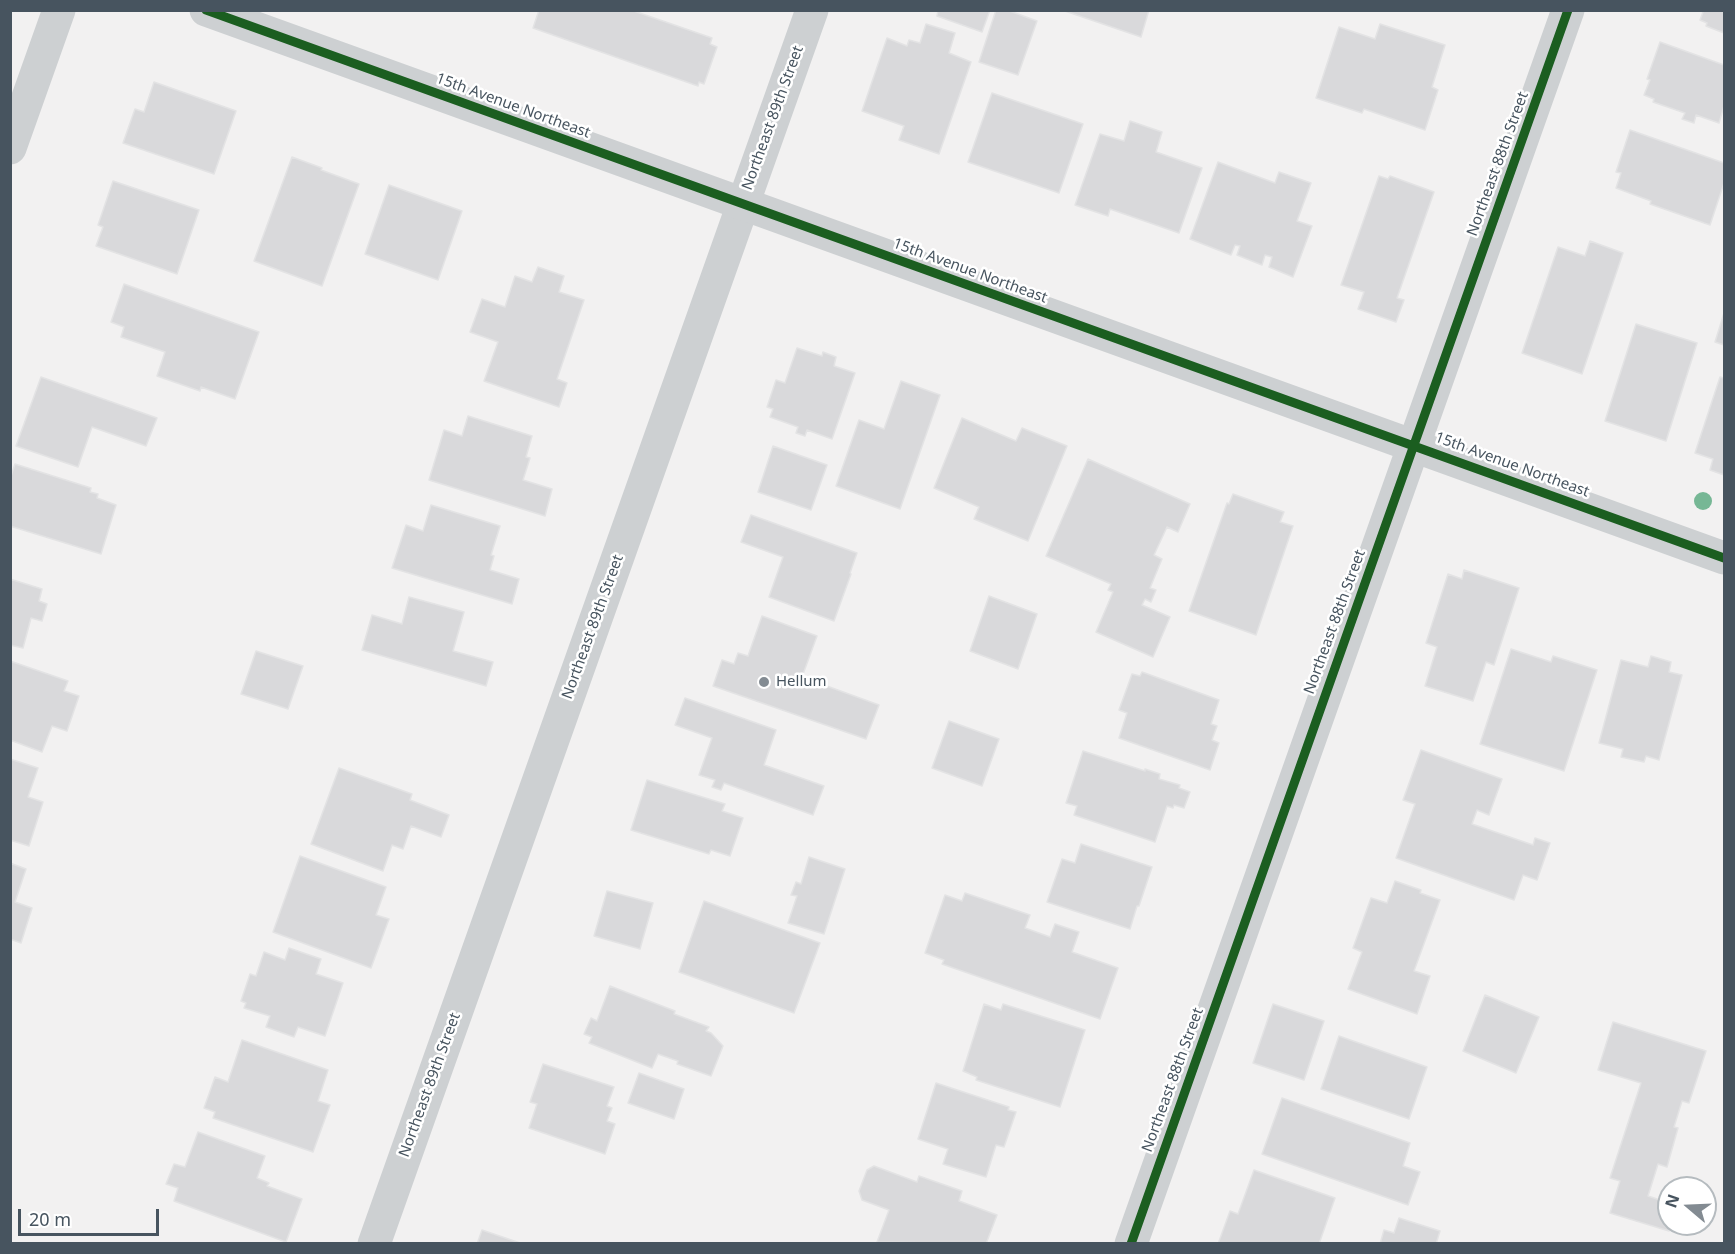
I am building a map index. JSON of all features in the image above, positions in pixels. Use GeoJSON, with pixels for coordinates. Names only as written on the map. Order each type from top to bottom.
{"type":"FeatureCollection","features":[{"type":"Feature","properties":{"kind":"street"},"geometry":{"type":"LineString","coordinates":[[10,148],[59,10]]}},
{"type":"Feature","properties":{"kind":"street","name":"15th Avenue Northeast"},"geometry":{"type":"LineString","coordinates":[[206,10],[1725,558]]}},
{"type":"Feature","properties":{"kind":"street","name":"Northeast 89th Street"},"geometry":{"type":"LineString","coordinates":[[374,1244],[812,10]]}},
{"type":"Feature","properties":{"kind":"street","name":"Northeast 88th Street"},"geometry":{"type":"LineString","coordinates":[[1131,1244],[1568,10]]}},
{"type":"Feature","properties":{"kind":"building"},"geometry":{"type":"Polygon","coordinates":[[[539,10],[631,10],[712,38],[710,44],[717,47],[704,84],[699,82],[698,86],[533,28],[539,10]]]}},
{"type":"Feature","properties":{"kind":"building"},"geometry":{"type":"Polygon","coordinates":[[[938,10],[990,10],[982,32],[937,16],[938,10]]]}},
{"type":"Feature","properties":{"kind":"building"},"geometry":{"type":"Polygon","coordinates":[[[996,10],[1007,10],[1037,21],[1018,75],[979,62],[996,10]]]}},
{"type":"Feature","properties":{"kind":"building"},"geometry":{"type":"Polygon","coordinates":[[[1062,10],[1149,10],[1141,37],[1062,10]]]}},
{"type":"Feature","properties":{"kind":"building"},"geometry":{"type":"Polygon","coordinates":[[[1699,10],[1724,10],[1724,33],[1706,26],[1707,23],[1700,20],[1703,12],[1699,10]]]}},
{"type":"Feature","properties":{"kind":"building"},"geometry":{"type":"Polygon","coordinates":[[[926,24],[955,33],[949,53],[971,62],[939,154],[899,140],[904,126],[862,111],[887,38],[907,46],[909,40],[920,43],[926,24]]]}},
{"type":"Feature","properties":{"kind":"building"},"geometry":{"type":"Polygon","coordinates":[[[1380,24],[1445,45],[1432,87],[1438,90],[1425,130],[1364,109],[1362,113],[1316,98],[1339,27],[1375,39],[1380,24]]]}},
{"type":"Feature","properties":{"kind":"building"},"geometry":{"type":"Polygon","coordinates":[[[1660,42],[1724,65],[1724,106],[1719,123],[1696,115],[1694,123],[1682,119],[1685,113],[1653,102],[1654,99],[1644,95],[1660,42]]]}},
{"type":"Feature","properties":{"kind":"building"},"geometry":{"type":"Polygon","coordinates":[[[154,82],[236,111],[214,174],[123,143],[135,109],[144,112],[154,82]]]}},
{"type":"Feature","properties":{"kind":"building"},"geometry":{"type":"Polygon","coordinates":[[[992,93],[1083,124],[1059,193],[968,162],[992,93]]]}},
{"type":"Feature","properties":{"kind":"building"},"geometry":{"type":"Polygon","coordinates":[[[1130,121],[1162,132],[1156,152],[1202,168],[1179,233],[1110,209],[1108,216],[1075,205],[1100,134],[1124,141],[1130,121]]]}},
{"type":"Feature","properties":{"kind":"building"},"geometry":{"type":"Polygon","coordinates":[[[1630,130],[1724,163],[1724,183],[1710,225],[1650,204],[1651,201],[1616,188],[1621,173],[1616,172],[1630,130]]]}},
{"type":"Feature","properties":{"kind":"building"},"geometry":{"type":"Polygon","coordinates":[[[292,157],[359,184],[322,286],[254,261],[292,157]]]}},
{"type":"Feature","properties":{"kind":"building"},"geometry":{"type":"Polygon","coordinates":[[[1218,162],[1275,183],[1279,172],[1311,183],[1297,221],[1312,226],[1293,277],[1269,267],[1272,257],[1265,255],[1262,265],[1237,255],[1240,246],[1235,245],[1231,255],[1190,239],[1218,162]]]}},
{"type":"Feature","properties":{"kind":"building"},"geometry":{"type":"Polygon","coordinates":[[[1379,176],[1388,179],[1390,176],[1434,192],[1397,298],[1404,300],[1396,322],[1358,309],[1364,292],[1341,285],[1379,176]]]}},
{"type":"Feature","properties":{"kind":"building"},"geometry":{"type":"Polygon","coordinates":[[[113,181],[199,210],[177,274],[96,246],[103,227],[98,225],[113,181]]]}},
{"type":"Feature","properties":{"kind":"building"},"geometry":{"type":"Polygon","coordinates":[[[389,185],[462,211],[438,280],[365,254],[389,185]]]}},
{"type":"Feature","properties":{"kind":"building"},"geometry":{"type":"Polygon","coordinates":[[[1590,241],[1623,253],[1582,374],[1522,353],[1558,247],[1585,256],[1590,241]]]}},
{"type":"Feature","properties":{"kind":"building"},"geometry":{"type":"Polygon","coordinates":[[[538,267],[564,276],[559,292],[584,300],[557,379],[567,383],[559,407],[484,381],[498,342],[470,332],[482,299],[505,307],[515,276],[532,282],[538,267]]]}},
{"type":"Feature","properties":{"kind":"building"},"geometry":{"type":"Polygon","coordinates":[[[124,284],[259,332],[235,399],[201,387],[200,391],[157,376],[165,352],[121,337],[124,327],[111,322],[124,284]]]}},
{"type":"Feature","properties":{"kind":"building"},"geometry":{"type":"Polygon","coordinates":[[[1724,313],[1724,345],[1715,342],[1724,313]]]}},
{"type":"Feature","properties":{"kind":"building"},"geometry":{"type":"Polygon","coordinates":[[[1636,324],[1697,343],[1666,441],[1605,421],[1636,324]]]}},
{"type":"Feature","properties":{"kind":"building"},"geometry":{"type":"Polygon","coordinates":[[[797,348],[822,356],[823,352],[836,357],[834,366],[855,373],[832,439],[807,430],[805,436],[796,433],[798,427],[770,417],[773,409],[767,407],[776,380],[785,383],[797,348]]]}},
{"type":"Feature","properties":{"kind":"building"},"geometry":{"type":"Polygon","coordinates":[[[41,377],[157,418],[146,446],[92,427],[78,467],[16,446],[41,377]]]}},
{"type":"Feature","properties":{"kind":"building"},"geometry":{"type":"Polygon","coordinates":[[[1720,377],[1724,378],[1724,475],[1710,470],[1713,459],[1695,453],[1720,377]]]}},
{"type":"Feature","properties":{"kind":"building"},"geometry":{"type":"Polygon","coordinates":[[[901,381],[940,395],[900,509],[836,486],[859,420],[884,429],[901,381]]]}},
{"type":"Feature","properties":{"kind":"building"},"geometry":{"type":"Polygon","coordinates":[[[468,416],[532,436],[526,457],[530,458],[523,480],[552,489],[545,516],[429,480],[444,430],[462,436],[468,416]]]}},
{"type":"Feature","properties":{"kind":"building"},"geometry":{"type":"Polygon","coordinates":[[[962,418],[1016,441],[1022,428],[1067,446],[1028,541],[974,519],[979,507],[934,488],[962,418]]]}},
{"type":"Feature","properties":{"kind":"building"},"geometry":{"type":"Polygon","coordinates":[[[773,446],[827,465],[811,510],[758,492],[773,446]]]}},
{"type":"Feature","properties":{"kind":"building"},"geometry":{"type":"Polygon","coordinates":[[[1088,459],[1190,504],[1178,532],[1167,527],[1154,555],[1162,559],[1150,588],[1156,590],[1151,602],[1145,599],[1142,605],[1170,617],[1153,657],[1096,632],[1113,592],[1108,590],[1111,584],[1046,556],[1088,459]]]}},
{"type":"Feature","properties":{"kind":"building"},"geometry":{"type":"Polygon","coordinates":[[[15,464],[91,488],[90,492],[98,494],[97,498],[116,505],[101,554],[10,526],[10,479],[15,464]]]}},
{"type":"Feature","properties":{"kind":"building"},"geometry":{"type":"Polygon","coordinates":[[[1233,494],[1284,512],[1280,522],[1293,526],[1256,635],[1189,611],[1227,503],[1229,504],[1233,494]]]}},
{"type":"Feature","properties":{"kind":"building"},"geometry":{"type":"Polygon","coordinates":[[[431,505],[500,526],[491,555],[494,556],[490,570],[519,579],[512,604],[392,568],[406,525],[423,531],[431,505]]]}},
{"type":"Feature","properties":{"kind":"building"},"geometry":{"type":"Polygon","coordinates":[[[751,515],[857,553],[834,621],[769,597],[783,557],[741,542],[751,515]]]}},
{"type":"Feature","properties":{"kind":"building"},"geometry":{"type":"Polygon","coordinates":[[[1464,570],[1519,588],[1494,665],[1486,662],[1473,701],[1425,686],[1437,647],[1426,643],[1448,574],[1462,579],[1464,570]]]}},
{"type":"Feature","properties":{"kind":"building"},"geometry":{"type":"Polygon","coordinates":[[[10,579],[42,589],[39,601],[47,604],[42,621],[31,618],[23,648],[10,645],[10,579]]]}},
{"type":"Feature","properties":{"kind":"building"},"geometry":{"type":"Polygon","coordinates":[[[989,596],[1037,614],[1018,669],[970,651],[989,596]]]}},
{"type":"Feature","properties":{"kind":"building"},"geometry":{"type":"Polygon","coordinates":[[[409,597],[464,612],[453,651],[493,662],[486,686],[362,650],[372,615],[402,624],[409,597]]]}},
{"type":"Feature","properties":{"kind":"building","name":"Hellum"},"geometry":{"type":"Polygon","coordinates":[[[762,616],[817,636],[802,677],[879,705],[866,739],[713,686],[722,660],[734,664],[738,653],[748,656],[762,616]]]}},
{"type":"Feature","properties":{"kind":"building"},"geometry":{"type":"Polygon","coordinates":[[[1511,649],[1551,662],[1553,656],[1597,670],[1564,771],[1480,744],[1511,649]]]}},
{"type":"Feature","properties":{"kind":"building"},"geometry":{"type":"Polygon","coordinates":[[[256,651],[303,666],[288,709],[241,694],[256,651]]]}},
{"type":"Feature","properties":{"kind":"building"},"geometry":{"type":"Polygon","coordinates":[[[1651,656],[1671,662],[1669,672],[1682,675],[1659,760],[1646,756],[1644,762],[1621,757],[1623,749],[1599,743],[1621,660],[1648,667],[1651,656]]]}},
{"type":"Feature","properties":{"kind":"building"},"geometry":{"type":"Polygon","coordinates":[[[10,661],[68,681],[64,691],[79,696],[67,731],[52,726],[42,752],[10,740],[10,661]]]}},
{"type":"Feature","properties":{"kind":"building"},"geometry":{"type":"Polygon","coordinates":[[[1142,672],[1219,700],[1211,724],[1217,726],[1212,740],[1219,743],[1210,770],[1119,738],[1127,713],[1119,710],[1132,674],[1140,676],[1142,672]]]}},
{"type":"Feature","properties":{"kind":"building"},"geometry":{"type":"Polygon","coordinates":[[[685,698],[776,730],[764,765],[824,786],[813,815],[724,783],[721,790],[712,787],[715,780],[699,775],[712,738],[675,725],[685,698]]]}},
{"type":"Feature","properties":{"kind":"building"},"geometry":{"type":"Polygon","coordinates":[[[949,721],[999,739],[982,786],[932,768],[949,721]]]}},
{"type":"Feature","properties":{"kind":"building"},"geometry":{"type":"Polygon","coordinates":[[[1421,750],[1502,779],[1489,815],[1477,810],[1472,824],[1533,845],[1535,838],[1550,843],[1537,880],[1523,875],[1514,900],[1396,858],[1415,804],[1403,800],[1421,750]]]}},
{"type":"Feature","properties":{"kind":"building"},"geometry":{"type":"Polygon","coordinates":[[[1083,751],[1160,774],[1159,779],[1180,785],[1179,788],[1190,792],[1184,808],[1174,805],[1173,808],[1167,806],[1155,842],[1074,815],[1077,806],[1066,803],[1083,751]]]}},
{"type":"Feature","properties":{"kind":"building"},"geometry":{"type":"Polygon","coordinates":[[[10,759],[38,768],[28,797],[43,802],[29,846],[10,840],[10,759]]]}},
{"type":"Feature","properties":{"kind":"building"},"geometry":{"type":"Polygon","coordinates":[[[339,768],[412,794],[410,800],[449,815],[441,837],[411,826],[403,849],[392,845],[383,871],[311,844],[339,768]]]}},
{"type":"Feature","properties":{"kind":"building"},"geometry":{"type":"Polygon","coordinates":[[[647,780],[725,804],[722,811],[743,818],[730,856],[711,850],[709,854],[631,830],[647,780]]]}},
{"type":"Feature","properties":{"kind":"building"},"geometry":{"type":"Polygon","coordinates":[[[1081,844],[1152,867],[1130,929],[1047,902],[1062,859],[1075,863],[1081,844]]]}},
{"type":"Feature","properties":{"kind":"building"},"geometry":{"type":"Polygon","coordinates":[[[300,856],[386,887],[376,915],[389,919],[371,968],[273,932],[300,856]]]}},
{"type":"Feature","properties":{"kind":"building"},"geometry":{"type":"Polygon","coordinates":[[[809,857],[845,869],[824,934],[788,923],[797,896],[791,895],[796,882],[801,884],[809,857]]]}},
{"type":"Feature","properties":{"kind":"building"},"geometry":{"type":"Polygon","coordinates":[[[10,863],[26,869],[15,902],[32,908],[21,943],[10,939],[10,863]]]}},
{"type":"Feature","properties":{"kind":"building"},"geometry":{"type":"Polygon","coordinates":[[[1395,881],[1421,890],[1420,893],[1440,900],[1414,971],[1430,976],[1417,1014],[1348,989],[1362,952],[1353,948],[1371,898],[1387,903],[1395,881]]]}},
{"type":"Feature","properties":{"kind":"building"},"geometry":{"type":"Polygon","coordinates":[[[607,891],[653,903],[640,949],[594,936],[607,891]]]}},
{"type":"Feature","properties":{"kind":"building"},"geometry":{"type":"Polygon","coordinates":[[[965,893],[1030,915],[1025,928],[1050,937],[1055,924],[1079,932],[1072,952],[1118,968],[1100,1019],[942,964],[944,960],[925,953],[945,895],[962,901],[965,893]]]}},
{"type":"Feature","properties":{"kind":"building"},"geometry":{"type":"Polygon","coordinates":[[[704,901],[820,943],[794,1013],[679,972],[704,901]]]}},
{"type":"Feature","properties":{"kind":"building"},"geometry":{"type":"Polygon","coordinates":[[[289,948],[321,959],[316,974],[343,983],[325,1036],[298,1027],[294,1037],[266,1027],[270,1016],[244,1008],[246,1003],[241,1001],[250,974],[256,976],[264,952],[285,960],[289,948]]]}},
{"type":"Feature","properties":{"kind":"building"},"geometry":{"type":"Polygon","coordinates":[[[610,986],[709,1027],[706,1031],[711,1033],[723,1046],[711,1076],[677,1064],[678,1061],[658,1054],[652,1068],[589,1043],[592,1037],[584,1034],[591,1018],[597,1021],[610,986]]]}},
{"type":"Feature","properties":{"kind":"building"},"geometry":{"type":"Polygon","coordinates":[[[1485,995],[1539,1017],[1516,1073],[1463,1051],[1485,995]]]}},
{"type":"Feature","properties":{"kind":"building"},"geometry":{"type":"Polygon","coordinates":[[[984,1004],[1001,1010],[1003,1004],[1085,1030],[1060,1107],[976,1080],[977,1077],[963,1071],[984,1004]]]}},
{"type":"Feature","properties":{"kind":"building"},"geometry":{"type":"Polygon","coordinates":[[[1273,1004],[1324,1021],[1304,1080],[1253,1063],[1273,1004]]]}},
{"type":"Feature","properties":{"kind":"building"},"geometry":{"type":"Polygon","coordinates":[[[1613,1022],[1706,1051],[1689,1103],[1682,1101],[1674,1127],[1678,1128],[1667,1167],[1658,1164],[1648,1196],[1657,1199],[1657,1227],[1610,1213],[1620,1181],[1610,1178],[1641,1083],[1598,1070],[1613,1022]]]}},
{"type":"Feature","properties":{"kind":"building"},"geometry":{"type":"Polygon","coordinates":[[[1339,1036],[1427,1067],[1409,1119],[1321,1089],[1339,1036]]]}},
{"type":"Feature","properties":{"kind":"building"},"geometry":{"type":"Polygon","coordinates":[[[242,1040],[328,1070],[318,1101],[330,1105],[313,1152],[213,1118],[215,1112],[204,1108],[215,1077],[228,1082],[242,1040]]]}},
{"type":"Feature","properties":{"kind":"building"},"geometry":{"type":"Polygon","coordinates":[[[543,1064],[614,1087],[607,1106],[612,1108],[607,1121],[615,1124],[605,1154],[529,1128],[537,1104],[530,1102],[543,1064]]]}},
{"type":"Feature","properties":{"kind":"building"},"geometry":{"type":"Polygon","coordinates":[[[639,1073],[684,1089],[674,1119],[628,1103],[639,1073]]]}},
{"type":"Feature","properties":{"kind":"building"},"geometry":{"type":"Polygon","coordinates":[[[936,1083],[1009,1107],[1008,1110],[1016,1112],[1004,1147],[996,1145],[986,1177],[943,1164],[948,1149],[918,1139],[936,1083]]]}},
{"type":"Feature","properties":{"kind":"building"},"geometry":{"type":"Polygon","coordinates":[[[1282,1098],[1410,1143],[1403,1166],[1420,1172],[1408,1205],[1262,1154],[1282,1098]]]}},
{"type":"Feature","properties":{"kind":"building"},"geometry":{"type":"Polygon","coordinates":[[[198,1132],[265,1156],[257,1178],[269,1183],[267,1186],[302,1199],[286,1242],[174,1201],[178,1188],[166,1184],[174,1164],[185,1167],[198,1132]]]}},
{"type":"Feature","properties":{"kind":"building"},"geometry":{"type":"Polygon","coordinates":[[[874,1166],[917,1182],[919,1176],[962,1191],[959,1201],[997,1215],[986,1244],[877,1242],[889,1210],[862,1200],[859,1191],[867,1170],[874,1166]]]}},
{"type":"Feature","properties":{"kind":"building"},"geometry":{"type":"Polygon","coordinates":[[[1254,1170],[1335,1198],[1319,1244],[1218,1244],[1230,1211],[1238,1214],[1254,1170]]]}},
{"type":"Feature","properties":{"kind":"building"},"geometry":{"type":"Polygon","coordinates":[[[1399,1218],[1440,1231],[1436,1244],[1380,1244],[1384,1230],[1394,1233],[1399,1218]]]}},
{"type":"Feature","properties":{"kind":"building"},"geometry":{"type":"Polygon","coordinates":[[[482,1230],[523,1244],[477,1244],[482,1230]]]}},
{"type":"Feature","properties":{"kind":"cycle path"},"geometry":{"type":"LineString","coordinates":[[206,10],[1724,558]]}},
{"type":"Feature","properties":{"kind":"cycle path"},"geometry":{"type":"LineString","coordinates":[[1131,1244],[1568,10]]}},
{"type":"Feature","properties":{"kind":"place","name":"Hellum"},"geometry":{"type":"Point","coordinates":[764,682]}}]}
